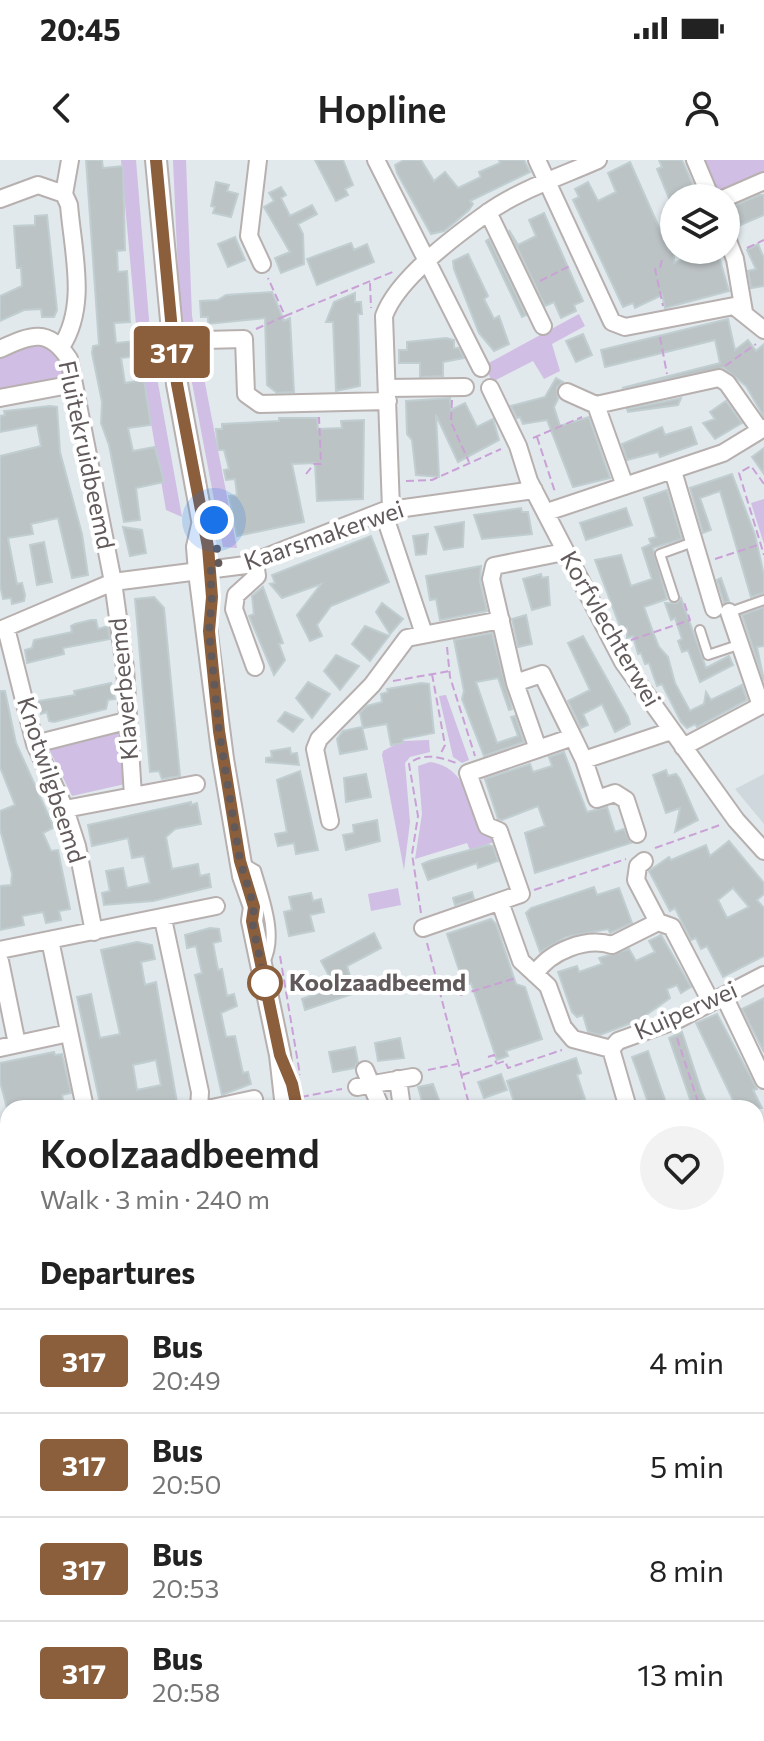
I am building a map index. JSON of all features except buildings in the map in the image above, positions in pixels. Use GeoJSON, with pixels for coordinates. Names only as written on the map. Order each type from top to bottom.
{"type":"FeatureCollection","features":[{"type":"Feature","properties":{"kind":"street"},"geometry":{"type":"LineString","coordinates":[[61,347],[73,328],[78,306],[69,205],[64,194],[70,160]]}},
{"type":"Feature","properties":{"kind":"street"},"geometry":{"type":"LineString","coordinates":[[156,160],[170,332],[202,525],[204,571],[212,597],[209,631],[217,716],[242,868],[243,902],[252,921],[280,1055],[294,1100]]}},
{"type":"Feature","properties":{"kind":"street"},"geometry":{"type":"LineString","coordinates":[[258,160],[249,236],[262,264]]}},
{"type":"Feature","properties":{"kind":"street"},"geometry":{"type":"LineString","coordinates":[[376,160],[481,368]]}},
{"type":"Feature","properties":{"kind":"street"},"geometry":{"type":"LineString","coordinates":[[537,160],[612,322],[625,327],[734,306],[764,330]]}},
{"type":"Feature","properties":{"kind":"street"},"geometry":{"type":"LineString","coordinates":[[424,634],[387,510],[388,395],[384,316],[397,290],[488,212],[598,160]]}},
{"type":"Feature","properties":{"kind":"street"},"geometry":{"type":"LineString","coordinates":[[695,160],[705,184]]}},
{"type":"Feature","properties":{"kind":"street"},"geometry":{"type":"LineString","coordinates":[[740,191],[764,181]]}},
{"type":"Feature","properties":{"kind":"street"},"geometry":{"type":"LineString","coordinates":[[0,199],[38,185],[64,194]]}},
{"type":"Feature","properties":{"kind":"street"},"geometry":{"type":"LineString","coordinates":[[488,212],[543,326]]}},
{"type":"Feature","properties":{"kind":"street"},"geometry":{"type":"LineString","coordinates":[[735,264],[744,312]]}},
{"type":"Feature","properties":{"kind":"street","name":"Fluitekruidbeemd"},"geometry":{"type":"LineString","coordinates":[[0,349],[23,338],[41,336],[55,340],[69,359],[113,582]]}},
{"type":"Feature","properties":{"kind":"street"},"geometry":{"type":"LineString","coordinates":[[204,340],[244,339],[246,394],[260,404],[319,403],[459,387]]}},
{"type":"Feature","properties":{"kind":"street"},"geometry":{"type":"LineString","coordinates":[[552,505],[625,486],[723,453],[762,429],[727,383],[719,378],[670,387],[598,408],[567,392]]}},
{"type":"Feature","properties":{"kind":"street"},"geometry":{"type":"LineString","coordinates":[[0,398],[74,384]]}},
{"type":"Feature","properties":{"kind":"street","name":"Korfvlechterwei"},"geometry":{"type":"LineString","coordinates":[[490,388],[517,444],[534,490],[552,505],[564,552],[614,645],[671,731],[736,820],[764,851]]}},
{"type":"Feature","properties":{"kind":"street"},"geometry":{"type":"LineString","coordinates":[[598,408],[625,486]]}},
{"type":"Feature","properties":{"kind":"street"},"geometry":{"type":"LineString","coordinates":[[673,471],[697,541],[698,564],[738,645],[763,705],[683,747]]}},
{"type":"Feature","properties":{"kind":"street","name":"Kaarsmakerwei"},"geometry":{"type":"LineString","coordinates":[[3,629],[113,582],[255,562],[387,510],[534,490]]}},
{"type":"Feature","properties":{"kind":"street"},"geometry":{"type":"LineString","coordinates":[[538,749],[515,683],[491,579],[494,566],[564,552]]}},
{"type":"Feature","properties":{"kind":"street"},"geometry":{"type":"LineString","coordinates":[[255,562],[257,576],[236,595],[234,609],[255,667]]}},
{"type":"Feature","properties":{"kind":"street","name":"Klaverbeemd"},"geometry":{"type":"LineString","coordinates":[[113,582],[125,668],[133,796]]}},
{"type":"Feature","properties":{"kind":"street"},"geometry":{"type":"LineString","coordinates":[[330,821],[315,749],[319,739],[372,685],[407,638],[501,620]]}},
{"type":"Feature","properties":{"kind":"street","name":"Knotwilgbeemd"},"geometry":{"type":"LineString","coordinates":[[3,629],[35,744],[65,809],[77,846],[94,932]]}},
{"type":"Feature","properties":{"kind":"street"},"geometry":{"type":"LineString","coordinates":[[515,683],[542,674],[584,760],[597,799],[615,793],[626,800],[637,834]]}},
{"type":"Feature","properties":{"kind":"street"},"geometry":{"type":"LineString","coordinates":[[35,744],[126,721]]}},
{"type":"Feature","properties":{"kind":"street"},"geometry":{"type":"LineString","coordinates":[[584,760],[671,731]]}},
{"type":"Feature","properties":{"kind":"street"},"geometry":{"type":"LineString","coordinates":[[423,928],[521,894],[499,831],[487,826],[474,771],[573,737]]}},
{"type":"Feature","properties":{"kind":"street"},"geometry":{"type":"LineString","coordinates":[[65,809],[196,784]]}},
{"type":"Feature","properties":{"kind":"street"},"geometry":{"type":"LineString","coordinates":[[644,861],[638,866],[636,880],[658,922],[672,927],[764,1080]]}},
{"type":"Feature","properties":{"kind":"street"},"geometry":{"type":"LineString","coordinates":[[500,902],[521,961],[548,986],[563,1027],[573,1039],[611,1049],[626,1100]]}},
{"type":"Feature","properties":{"kind":"street"},"geometry":{"type":"LineString","coordinates":[[0,950],[216,906]]}},
{"type":"Feature","properties":{"kind":"street"},"geometry":{"type":"LineString","coordinates":[[163,919],[200,1100]]}},
{"type":"Feature","properties":{"kind":"street"},"geometry":{"type":"LineString","coordinates":[[535,973],[545,958],[597,940],[612,945],[658,922]]}},
{"type":"Feature","properties":{"kind":"street"},"geometry":{"type":"LineString","coordinates":[[50,940],[83,1100]]}},
{"type":"Feature","properties":{"kind":"street"},"geometry":{"type":"LineString","coordinates":[[0,961],[17,1044]]}},
{"type":"Feature","properties":{"kind":"street","name":"Kuiperwei"},"geometry":{"type":"LineString","coordinates":[[611,1049],[618,1041],[671,1021],[764,975]]}},
{"type":"Feature","properties":{"kind":"street"},"geometry":{"type":"LineString","coordinates":[[0,1048],[69,1033]]}},
{"type":"Feature","properties":{"kind":"street"},"geometry":{"type":"LineString","coordinates":[[376,1100],[364,1080],[405,1078],[403,1100]]}},
{"type":"Feature","properties":{"kind":"street"},"geometry":{"type":"LineString","coordinates":[[249,1100],[254,1099]]}},
{"type":"Feature","properties":{"kind":"lane"},"geometry":{"type":"LineString","coordinates":[[674,597],[660,554],[697,541]]}},
{"type":"Feature","properties":{"kind":"lane"},"geometry":{"type":"LineString","coordinates":[[721,610],[764,600]]}},
{"type":"Feature","properties":{"kind":"lane"},"geometry":{"type":"LineString","coordinates":[[700,630],[708,655],[738,645]]}},
{"type":"Feature","properties":{"kind":"lane"},"geometry":{"type":"LineString","coordinates":[[242,868],[256,870],[263,893],[273,947],[262,967]]}},
{"type":"Feature","properties":{"kind":"path"},"geometry":{"type":"LineString","coordinates":[[740,251],[764,240]]}},
{"type":"Feature","properties":{"kind":"path"},"geometry":{"type":"LineString","coordinates":[[525,288],[584,260]]}},
{"type":"Feature","properties":{"kind":"path"},"geometry":{"type":"LineString","coordinates":[[244,339],[247,332],[285,316],[415,263],[428,262]]}},
{"type":"Feature","properties":{"kind":"path"},"geometry":{"type":"LineString","coordinates":[[262,264],[285,316]]}},
{"type":"Feature","properties":{"kind":"path"},"geometry":{"type":"LineString","coordinates":[[661,264],[660,268],[655,269],[670,387]]}},
{"type":"Feature","properties":{"kind":"path"},"geometry":{"type":"LineString","coordinates":[[719,378],[721,368],[764,339]]}},
{"type":"Feature","properties":{"kind":"path"},"geometry":{"type":"LineString","coordinates":[[459,387],[451,422],[470,464]]}},
{"type":"Feature","properties":{"kind":"path"},"geometry":{"type":"LineString","coordinates":[[306,474],[314,464],[321,464],[319,403]]}},
{"type":"Feature","properties":{"kind":"path"},"geometry":{"type":"LineString","coordinates":[[401,481],[432,480],[598,408]]}},
{"type":"Feature","properties":{"kind":"path"},"geometry":{"type":"LineString","coordinates":[[537,436],[552,505]]}},
{"type":"Feature","properties":{"kind":"path"},"geometry":{"type":"LineString","coordinates":[[764,484],[751,466],[739,473],[764,555]]}},
{"type":"Feature","properties":{"kind":"path"},"geometry":{"type":"LineString","coordinates":[[698,564],[761,544]]}},
{"type":"Feature","properties":{"kind":"path"},"geometry":{"type":"LineString","coordinates":[[614,645],[690,620],[682,596],[674,597]]}},
{"type":"Feature","properties":{"kind":"path"},"geometry":{"type":"LineString","coordinates":[[445,631],[450,677],[474,771]]}},
{"type":"Feature","properties":{"kind":"path"},"geometry":{"type":"LineString","coordinates":[[372,685],[451,671]]}},
{"type":"Feature","properties":{"kind":"path"},"geometry":{"type":"LineString","coordinates":[[432,674],[445,745],[439,756]]}},
{"type":"Feature","properties":{"kind":"path"},"geometry":{"type":"LineString","coordinates":[[468,1100],[423,928],[412,854],[418,816],[409,764],[415,759],[439,756],[474,771]]}},
{"type":"Feature","properties":{"kind":"path"},"geometry":{"type":"LineString","coordinates":[[279,949],[301,1084]]}},
{"type":"Feature","properties":{"kind":"path"},"geometry":{"type":"LineString","coordinates":[[460,995],[535,973]]}},
{"type":"Feature","properties":{"kind":"path"},"geometry":{"type":"LineString","coordinates":[[671,1021],[697,1100]]}},
{"type":"Feature","properties":{"kind":"path"},"geometry":{"type":"LineString","coordinates":[[461,1076],[505,1061],[508,1068],[537,1059],[566,1049],[573,1039]]}},
{"type":"Feature","properties":{"kind":"path"},"geometry":{"type":"LineString","coordinates":[[488,1057],[494,1055],[497,1064]]}},
{"type":"Feature","properties":{"kind":"path"},"geometry":{"type":"LineString","coordinates":[[405,1078],[417,1072],[457,1064]]}},
{"type":"Feature","properties":{"kind":"path"},"geometry":{"type":"LineString","coordinates":[[306,1100],[364,1080]]}},
{"type":"Feature","properties":{"kind":"shaded area"},"geometry":{"type":"Polygon","coordinates":[[[121,160],[136,160],[151,344],[182,517],[166,510],[138,347],[121,160]]]}},
{"type":"Feature","properties":{"kind":"shaded area"},"geometry":{"type":"Polygon","coordinates":[[[173,160],[186,160],[192,316],[237,548],[223,547],[180,319],[173,160]]]}},
{"type":"Feature","properties":{"kind":"shaded area"},"geometry":{"type":"Polygon","coordinates":[[[701,160],[764,160],[764,176],[740,186],[711,184],[701,160]]]}},
{"type":"Feature","properties":{"kind":"shaded area"},"geometry":{"type":"Polygon","coordinates":[[[579,314],[585,326],[552,344],[560,371],[544,379],[533,361],[492,382],[485,365],[579,314]]]}},
{"type":"Feature","properties":{"kind":"shaded area"},"geometry":{"type":"Polygon","coordinates":[[[26,346],[49,347],[63,361],[65,380],[0,393],[0,358],[26,346]]]}},
{"type":"Feature","properties":{"kind":"shaded area"},"geometry":{"type":"Polygon","coordinates":[[[764,499],[764,544],[751,503],[764,499]]]}},
{"type":"Feature","properties":{"kind":"shaded area"},"geometry":{"type":"Polygon","coordinates":[[[446,695],[469,760],[462,763],[453,757],[439,696],[446,695]]]}},
{"type":"Feature","properties":{"kind":"shaded area"},"geometry":{"type":"Polygon","coordinates":[[[111,731],[122,736],[125,784],[72,796],[48,747],[111,731]]]}},
{"type":"Feature","properties":{"kind":"shaded area"},"geometry":{"type":"Polygon","coordinates":[[[429,740],[430,752],[410,757],[405,763],[410,822],[404,870],[382,755],[383,751],[402,741],[429,740]]]}},
{"type":"Feature","properties":{"kind":"shaded area"},"geometry":{"type":"Polygon","coordinates":[[[430,762],[442,765],[459,779],[482,833],[490,831],[494,842],[470,850],[467,843],[415,859],[422,814],[418,766],[430,762]]]}},
{"type":"Feature","properties":{"kind":"shaded area"},"geometry":{"type":"Polygon","coordinates":[[[764,774],[764,824],[735,789],[764,774]]]}},
{"type":"Feature","properties":{"kind":"shaded area"},"geometry":{"type":"Polygon","coordinates":[[[398,888],[401,905],[371,911],[368,894],[398,888]]]}},
{"type":"Feature","properties":{"kind":"bus line","name":"317"},"geometry":{"type":"LineString","coordinates":[[156,160],[168,319],[208,547],[212,597],[209,631],[223,759],[243,876],[254,907],[252,921],[280,1055],[295,1100]]}},
{"type":"Feature","properties":{"kind":"place","name":"Koolzaadbeemd"},"geometry":{"type":"Point","coordinates":[265,983]}},
{"type":"Feature","properties":{"kind":"route"},"geometry":{"type":"LineString","coordinates":[[214,520],[219,569],[210,571],[212,597],[209,631],[215,702],[240,861],[254,907],[252,921],[265,983]]}}]}
